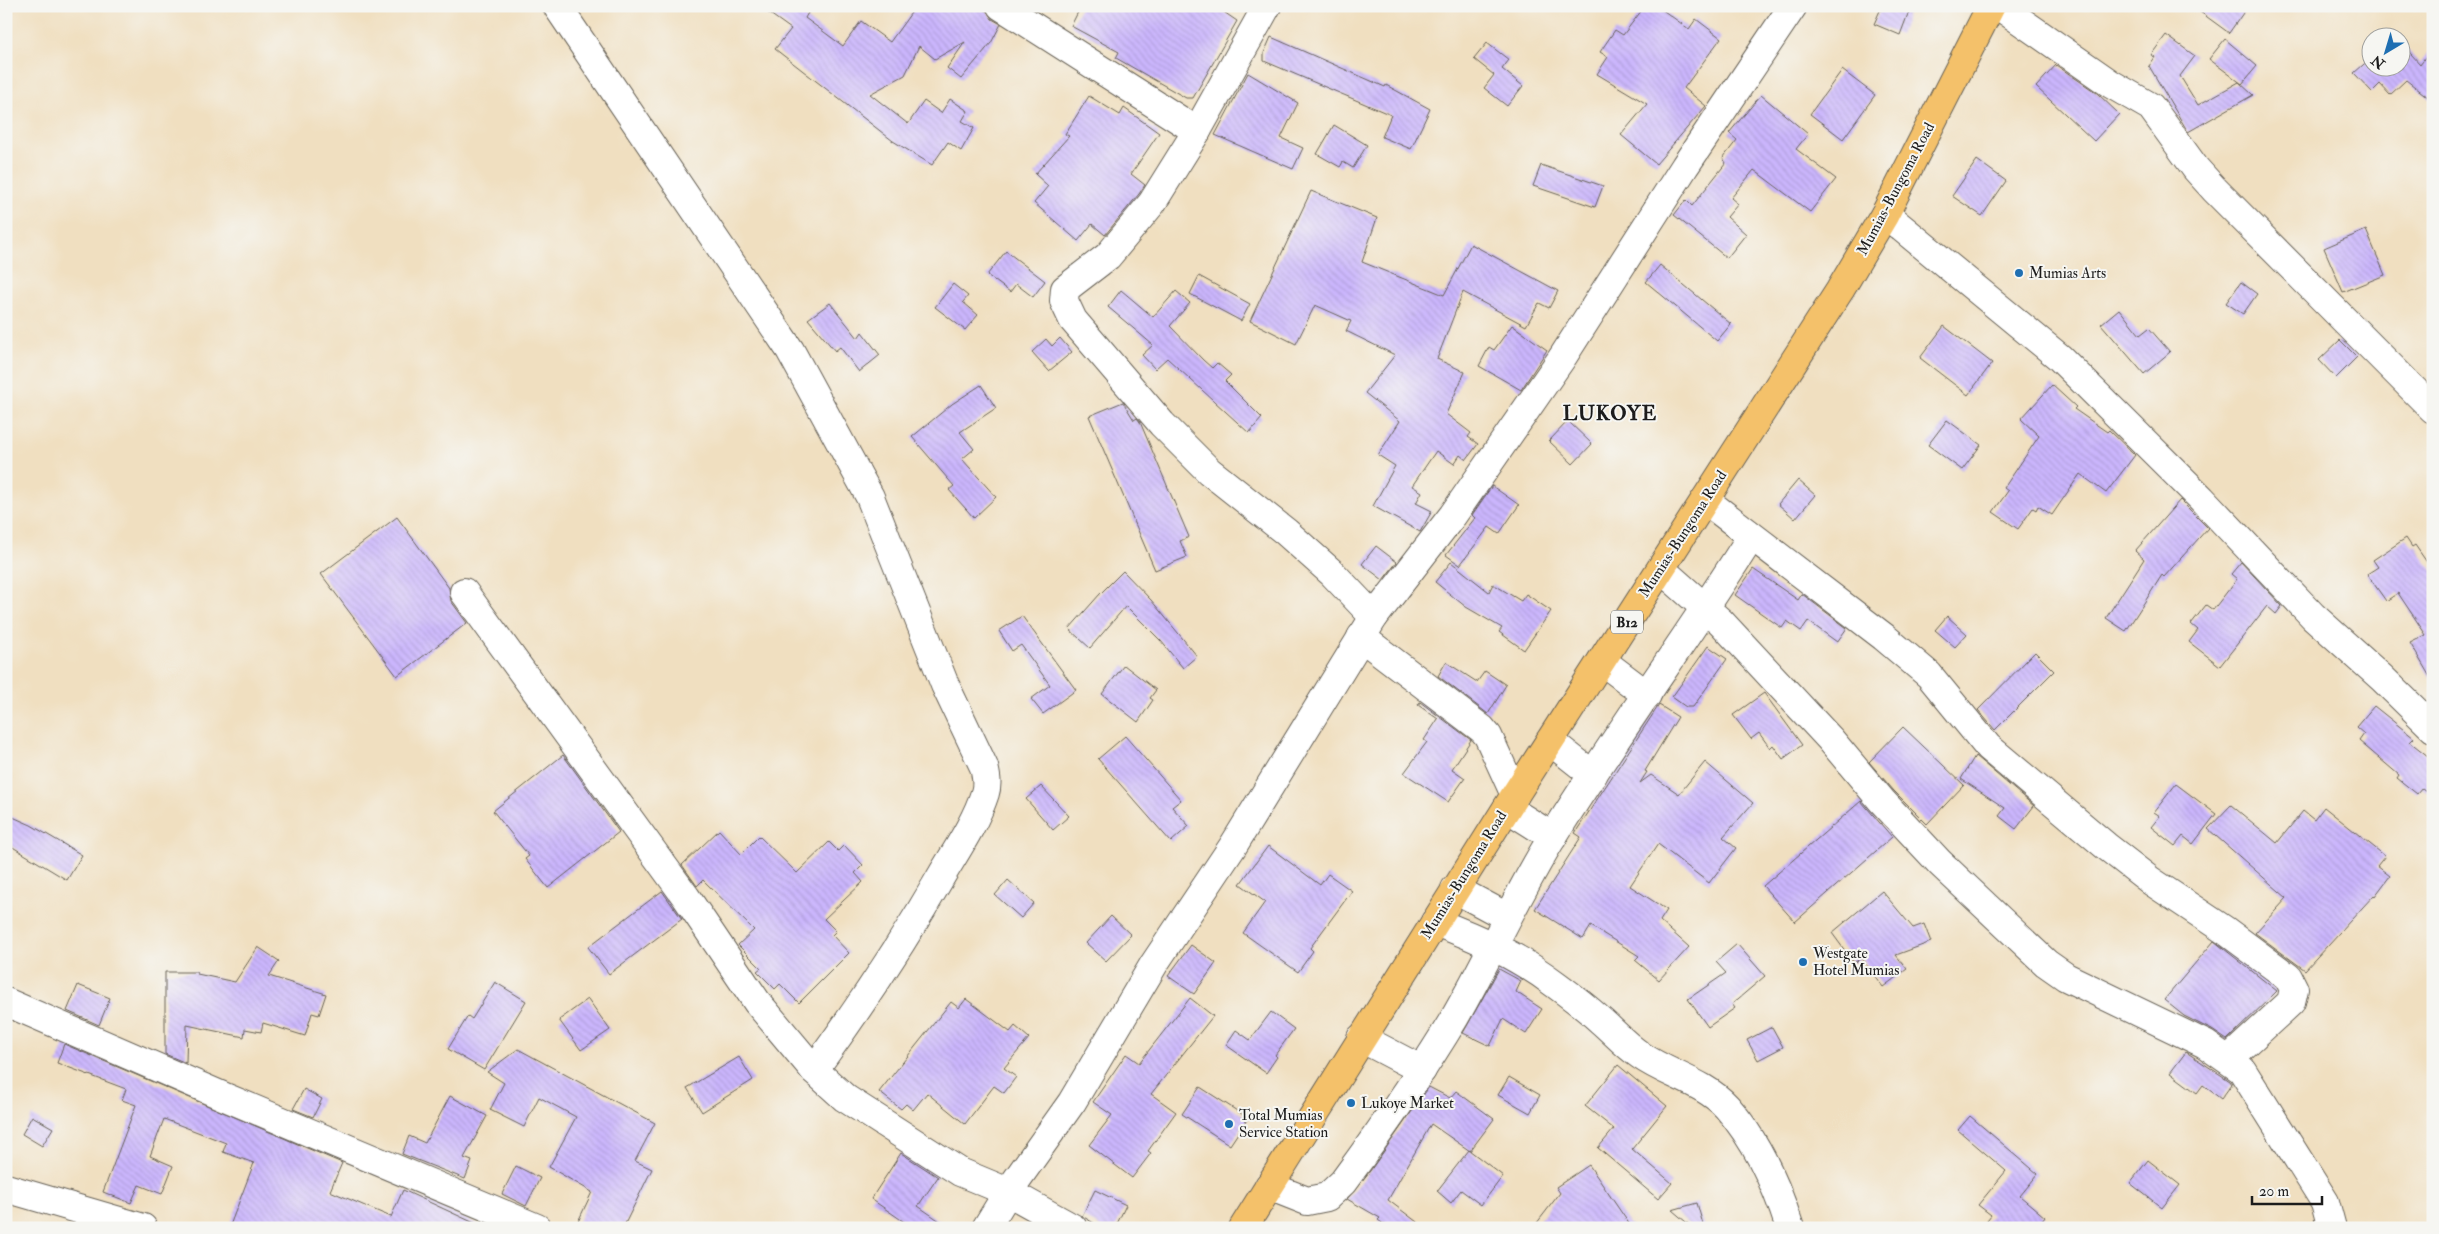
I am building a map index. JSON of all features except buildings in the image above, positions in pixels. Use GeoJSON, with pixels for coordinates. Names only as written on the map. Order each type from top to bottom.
{"type":"FeatureCollection","features":[{"type":"Feature","properties":{"kind":"highway","name":"Mumias-Bungoma Road"},"geometry":{"type":"LineString","coordinates":[[1243,1228],[1511,801],[1840,290],[1885,214],[1991,6]]}},
{"type":"Feature","properties":{"kind":"street"},"geometry":{"type":"LineString","coordinates":[[557,6],[790,350],[870,497],[946,685],[984,767],[986,792],[972,823],[929,897],[854,1015],[814,1070]]}},
{"type":"Feature","properties":{"kind":"street"},"geometry":{"type":"LineString","coordinates":[[1001,6],[1197,131]]}},
{"type":"Feature","properties":{"kind":"street"},"geometry":{"type":"LineString","coordinates":[[1267,6],[1197,131],[1152,203],[1108,256],[1065,289],[1063,296],[1066,309],[1083,333],[1175,438],[1209,470],[1286,532],[1325,568],[1368,627],[1482,729],[1488,736],[1511,801],[1553,837]]}},
{"type":"Feature","properties":{"kind":"street"},"geometry":{"type":"LineString","coordinates":[[986,1228],[1008,1192],[1072,1102],[1154,964],[1233,846],[1368,627],[1453,515],[1562,358],[1685,166],[1793,6]]}},
{"type":"Feature","properties":{"kind":"street"},"geometry":{"type":"LineString","coordinates":[[1999,6],[2111,84],[2151,107],[2196,169],[2215,190],[2433,409]]}},
{"type":"Feature","properties":{"kind":"street"},"geometry":{"type":"LineString","coordinates":[[1885,214],[2058,357],[2202,499],[2312,616],[2382,678],[2433,728]]}},
{"type":"Feature","properties":{"kind":"street"},"geometry":{"type":"LineString","coordinates":[[1705,500],[1929,675],[1988,747],[2106,846],[2151,881],[2226,931],[2288,978],[2294,989],[2290,1002],[2229,1059]]}},
{"type":"Feature","properties":{"kind":"street"},"geometry":{"type":"LineString","coordinates":[[1269,1186],[1307,1201],[1327,1197],[1343,1182],[1422,1070],[1455,1016],[1507,917],[1553,837],[1706,609],[1751,537]]}},
{"type":"Feature","properties":{"kind":"street"},"geometry":{"type":"LineString","coordinates":[[1661,569],[1721,622],[1830,739],[1882,801],[1940,863],[2046,963],[2066,977],[2206,1044],[2242,1070],[2254,1086],[2324,1202],[2332,1228]]}},
{"type":"Feature","properties":{"kind":"street"},"geometry":{"type":"LineString","coordinates":[[464,592],[686,897],[756,1002],[814,1070],[845,1098],[924,1150],[974,1179],[1008,1192],[1073,1228]]}},
{"type":"Feature","properties":{"kind":"street"},"geometry":{"type":"LineString","coordinates":[[1602,661],[1647,695]]}},
{"type":"Feature","properties":{"kind":"street"},"geometry":{"type":"LineString","coordinates":[[1550,741],[1594,775]]}},
{"type":"Feature","properties":{"kind":"street"},"geometry":{"type":"LineString","coordinates":[[1455,889],[1507,917]]}},
{"type":"Feature","properties":{"kind":"street"},"geometry":{"type":"LineString","coordinates":[[1435,922],[1492,945],[1517,958],[1555,984],[1640,1055],[1695,1083],[1712,1094],[1727,1107],[1757,1152],[1783,1206],[1790,1228]]}},
{"type":"Feature","properties":{"kind":"street"},"geometry":{"type":"LineString","coordinates":[[6,1002],[225,1097],[537,1228]]}},
{"type":"Feature","properties":{"kind":"street"},"geometry":{"type":"LineString","coordinates":[[1361,1038],[1422,1070]]}},
{"type":"Feature","properties":{"kind":"street"},"geometry":{"type":"LineString","coordinates":[[6,1188],[137,1227]]}},
{"type":"Feature","properties":{"kind":"place","name":"Mumias Arts"},"geometry":{"type":"Point","coordinates":[2019,273]}},
{"type":"Feature","properties":{"kind":"place","name":"Westgate Hotel Mumias"},"geometry":{"type":"Point","coordinates":[1803,962]}},
{"type":"Feature","properties":{"kind":"place","name":"Lukoye Market"},"geometry":{"type":"Point","coordinates":[1351,1103]}},
{"type":"Feature","properties":{"kind":"place","name":"Total Mumias Service Station"},"geometry":{"type":"Point","coordinates":[1229,1124]}},
{"type":"Feature","properties":{"kind":"district","name":"LUKOYE"},"geometry":{"type":"Point","coordinates":[1610,413]}}]}
